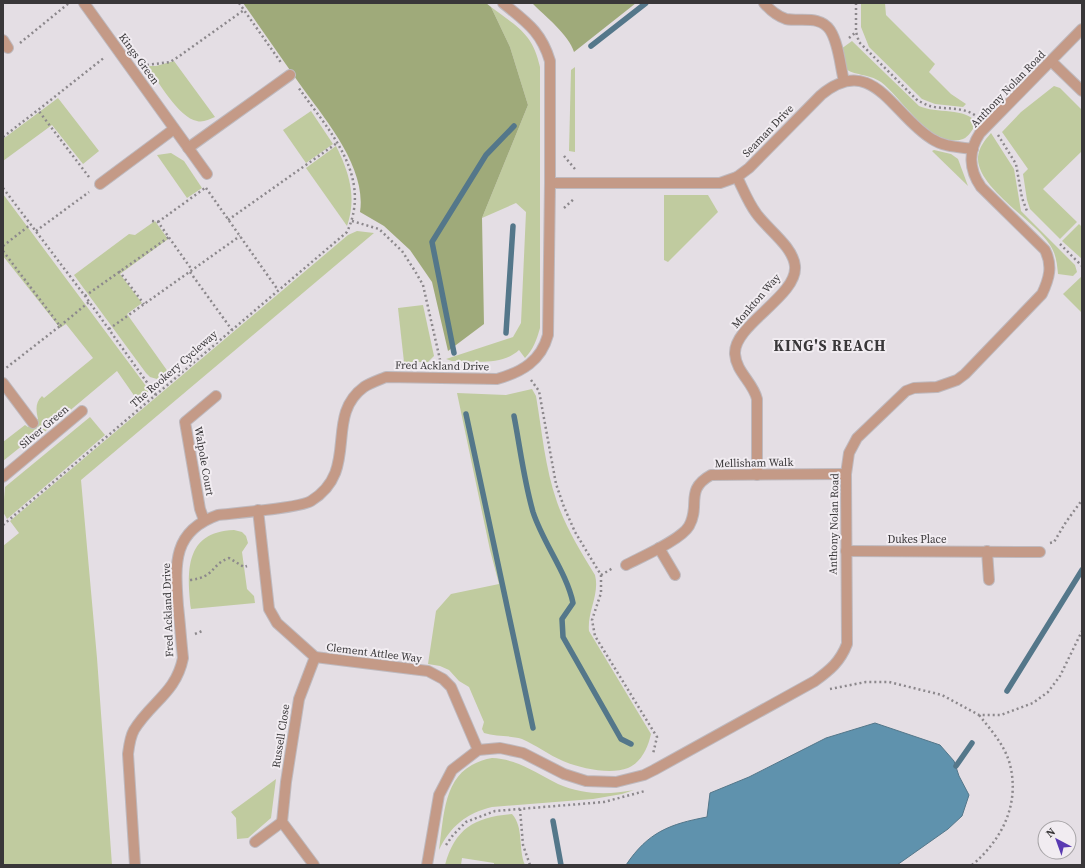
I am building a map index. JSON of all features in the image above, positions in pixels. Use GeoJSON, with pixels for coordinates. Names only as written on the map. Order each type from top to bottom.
{"type":"FeatureCollection","features":[{"type":"Feature","properties":{"kind":"street","name":"Kings Green"},"geometry":{"type":"LineString","coordinates":[[84,3],[207,174]]}},
{"type":"Feature","properties":{"kind":"street","name":"Fred Ackland Drive"},"geometry":{"type":"LineString","coordinates":[[135,865],[128,754],[129,742],[134,731],[173,685],[180,671],[183,658],[176,582],[176,564],[180,547],[190,531],[204,520],[218,515],[310,502],[330,486],[339,466],[343,427],[347,408],[354,397],[364,387],[386,377],[497,379],[524,368],[540,355],[548,335],[550,61],[545,46],[538,34],[503,3]]}},
{"type":"Feature","properties":{"kind":"street"},"geometry":{"type":"LineString","coordinates":[[764,3],[771,11],[787,19],[817,21],[829,30],[836,46],[844,81],[858,80],[869,83],[879,90],[932,140],[941,144],[973,149]]}},
{"type":"Feature","properties":{"kind":"street","name":"Anthony Nolan Road"},"geometry":{"type":"LineString","coordinates":[[478,750],[500,748],[523,753],[564,774],[586,781],[616,782],[644,775],[654,770],[815,681],[836,666],[843,655],[847,644],[846,474],[849,453],[857,438],[906,391],[914,388],[947,385],[965,374],[1042,294],[1049,279],[1050,261],[1045,250],[981,187],[974,177],[971,168],[973,149],[980,134],[1082,29]]}},
{"type":"Feature","properties":{"kind":"street"},"geometry":{"type":"LineString","coordinates":[[1051,61],[1082,91]]}},
{"type":"Feature","properties":{"kind":"street"},"geometry":{"type":"LineString","coordinates":[[188,148],[290,75]]}},
{"type":"Feature","properties":{"kind":"street","name":"Seaman Drive"},"geometry":{"type":"LineString","coordinates":[[550,183],[720,183],[737,177],[749,168],[821,95],[832,86],[844,81]]}},
{"type":"Feature","properties":{"kind":"street"},"geometry":{"type":"LineString","coordinates":[[98,185],[174,129]]}},
{"type":"Feature","properties":{"kind":"street","name":"Monkton Way"},"geometry":{"type":"LineString","coordinates":[[737,177],[756,213],[791,255],[795,267],[790,283],[741,336],[734,349],[736,362],[755,390],[757,399],[756,474]]}},
{"type":"Feature","properties":{"kind":"street","name":"Silver Green"},"geometry":{"type":"LineString","coordinates":[[3,383],[33,423]]}},
{"type":"Feature","properties":{"kind":"street","name":"Walpole Court"},"geometry":{"type":"LineString","coordinates":[[204,520],[200,509],[185,422],[216,396]]}},
{"type":"Feature","properties":{"kind":"street","name":"Silver Green"},"geometry":{"type":"LineString","coordinates":[[3,477],[82,411]]}},
{"type":"Feature","properties":{"kind":"street","name":"Mellisham Walk"},"geometry":{"type":"LineString","coordinates":[[626,565],[682,534],[689,526],[692,519],[694,493],[703,480],[711,475],[846,474]]}},
{"type":"Feature","properties":{"kind":"street","name":"Clement Attlee Way"},"geometry":{"type":"LineString","coordinates":[[258,510],[270,609],[277,623],[315,657],[428,671],[443,679],[451,688],[478,750]]}},
{"type":"Feature","properties":{"kind":"street"},"geometry":{"type":"LineString","coordinates":[[659,548],[675,575]]}},
{"type":"Feature","properties":{"kind":"street","name":"Dukes Place"},"geometry":{"type":"LineString","coordinates":[[846,551],[1040,552]]}},
{"type":"Feature","properties":{"kind":"street"},"geometry":{"type":"LineString","coordinates":[[987,551],[988,580]]}},
{"type":"Feature","properties":{"kind":"street","name":"Russell Close"},"geometry":{"type":"LineString","coordinates":[[282,822],[286,782],[299,699],[315,657]]}},
{"type":"Feature","properties":{"kind":"street"},"geometry":{"type":"LineString","coordinates":[[427,865],[439,795],[452,770],[478,750]]}},
{"type":"Feature","properties":{"kind":"street"},"geometry":{"type":"LineString","coordinates":[[255,842],[282,822],[314,865]]}},
{"type":"Feature","properties":{"kind":"path"},"geometry":{"type":"LineString","coordinates":[[8,45],[69,3]]}},
{"type":"Feature","properties":{"kind":"path"},"geometry":{"type":"LineString","coordinates":[[132,70],[141,65],[157,65],[170,62],[244,10]]}},
{"type":"Feature","properties":{"kind":"path"},"geometry":{"type":"LineString","coordinates":[[3,137],[117,48]]}},
{"type":"Feature","properties":{"kind":"path"},"geometry":{"type":"LineString","coordinates":[[36,231],[98,185],[38,110]]}},
{"type":"Feature","properties":{"kind":"path"},"geometry":{"type":"LineString","coordinates":[[228,220],[337,143],[348,162],[355,187],[356,204],[352,221],[379,229],[402,251],[423,285],[441,366],[434,366]]}},
{"type":"Feature","properties":{"kind":"path"},"geometry":{"type":"LineString","coordinates":[[207,174],[203,185],[278,290]]}},
{"type":"Feature","properties":{"kind":"path"},"geometry":{"type":"LineString","coordinates":[[3,188],[85,296],[156,395]]}},
{"type":"Feature","properties":{"kind":"path"},"geometry":{"type":"LineString","coordinates":[[158,222],[205,188]]}},
{"type":"Feature","properties":{"kind":"path"},"geometry":{"type":"LineString","coordinates":[[152,221],[158,222],[232,330]]}},
{"type":"Feature","properties":{"kind":"path","name":"The Rookery Cycleway"},"geometry":{"type":"LineString","coordinates":[[3,525],[346,232],[352,221]]}},
{"type":"Feature","properties":{"kind":"path"},"geometry":{"type":"LineString","coordinates":[[3,246],[30,225]]}},
{"type":"Feature","properties":{"kind":"path"},"geometry":{"type":"LineString","coordinates":[[109,329],[240,236]]}},
{"type":"Feature","properties":{"kind":"path"},"geometry":{"type":"LineString","coordinates":[[85,296],[169,237]]}},
{"type":"Feature","properties":{"kind":"path"},"geometry":{"type":"LineString","coordinates":[[3,251],[60,326]]}},
{"type":"Feature","properties":{"kind":"path"},"geometry":{"type":"LineString","coordinates":[[119,271],[144,304]]}},
{"type":"Feature","properties":{"kind":"path"},"geometry":{"type":"LineString","coordinates":[[3,371],[89,302]]}},
{"type":"Feature","properties":{"kind":"path"},"geometry":{"type":"LineString","coordinates":[[524,368],[540,391],[556,484],[564,507],[575,532],[601,575],[601,593],[592,620],[595,636],[657,737],[652,760],[654,770]]}},
{"type":"Feature","properties":{"kind":"path"},"geometry":{"type":"LineString","coordinates":[[1040,552],[1040,544],[1054,542],[1082,500]]}},
{"type":"Feature","properties":{"kind":"path"},"geometry":{"type":"LineString","coordinates":[[176,582],[204,578],[213,572],[222,560],[229,558],[244,567],[247,566]]}},
{"type":"Feature","properties":{"kind":"path"},"geometry":{"type":"LineString","coordinates":[[978,715],[1001,715],[1022,709],[1034,703],[1048,692],[1060,676],[1082,631]]}},
{"type":"Feature","properties":{"kind":"path"},"geometry":{"type":"LineString","coordinates":[[815,681],[825,690],[866,682],[889,682],[942,695],[978,715],[996,737],[1008,760],[1012,788],[1012,803],[1006,822],[996,841],[972,865]]}},
{"type":"Feature","properties":{"kind":"path"},"geometry":{"type":"LineString","coordinates":[[520,809],[523,845],[530,865]]}},
{"type":"Feature","properties":{"kind":"green space"},"geometry":{"type":"Polygon","coordinates":[[[243,3],[486,3],[491,7],[510,47],[528,105],[482,218],[484,324],[448,351],[432,282],[410,250],[384,226],[360,212],[360,195],[357,178],[342,144],[243,3]]]}},
{"type":"Feature","properties":{"kind":"green space"},"geometry":{"type":"Polygon","coordinates":[[[532,3],[636,3],[574,52],[562,32],[532,3]]]}},
{"type":"Feature","properties":{"kind":"green space"},"geometry":{"type":"Polygon","coordinates":[[[861,3],[885,3],[886,15],[935,64],[929,72],[951,94],[966,104],[963,107],[935,104],[922,99],[869,47],[861,27],[861,3]]]}},
{"type":"Feature","properties":{"kind":"green space"},"geometry":{"type":"Polygon","coordinates":[[[491,7],[516,25],[528,38],[537,55],[540,67],[540,328],[534,344],[525,358],[519,350],[512,355],[496,361],[452,361],[446,359],[513,337],[521,323],[526,212],[516,203],[482,218],[528,105],[510,47],[491,7]]]}},
{"type":"Feature","properties":{"kind":"green space"},"geometry":{"type":"Polygon","coordinates":[[[852,41],[919,106],[966,115],[977,123],[969,134],[963,139],[951,140],[940,137],[929,130],[918,121],[881,82],[871,77],[848,71],[845,68],[841,49],[852,41]]]}},
{"type":"Feature","properties":{"kind":"green space"},"geometry":{"type":"Polygon","coordinates":[[[174,61],[215,117],[204,121],[199,121],[190,118],[183,113],[169,98],[147,66],[156,66],[174,61]]]}},
{"type":"Feature","properties":{"kind":"green space"},"geometry":{"type":"Polygon","coordinates":[[[575,67],[575,152],[569,151],[571,70],[575,67]]]}},
{"type":"Feature","properties":{"kind":"green space"},"geometry":{"type":"Polygon","coordinates":[[[1054,86],[1060,88],[1082,110],[1082,151],[1043,189],[1077,222],[1060,239],[1030,209],[1023,174],[1028,169],[1002,132],[1021,112],[1054,86]]]}},
{"type":"Feature","properties":{"kind":"green space"},"geometry":{"type":"Polygon","coordinates":[[[58,98],[99,151],[83,164],[52,125],[3,161],[3,139],[58,98]]]}},
{"type":"Feature","properties":{"kind":"green space"},"geometry":{"type":"Polygon","coordinates":[[[311,111],[333,144],[306,163],[283,130],[311,111]]]}},
{"type":"Feature","properties":{"kind":"green space"},"geometry":{"type":"Polygon","coordinates":[[[991,133],[1014,169],[1021,211],[1075,265],[1077,272],[1073,276],[1058,274],[1057,262],[1050,245],[1042,235],[1007,203],[986,180],[980,168],[978,157],[981,147],[991,133]]]}},
{"type":"Feature","properties":{"kind":"green space"},"geometry":{"type":"Polygon","coordinates":[[[336,146],[345,165],[350,185],[351,205],[347,226],[306,168],[336,146]]]}},
{"type":"Feature","properties":{"kind":"green space"},"geometry":{"type":"Polygon","coordinates":[[[934,150],[951,154],[958,159],[968,186],[932,151],[934,150]]]}},
{"type":"Feature","properties":{"kind":"green space"},"geometry":{"type":"Polygon","coordinates":[[[171,153],[184,161],[202,188],[187,198],[157,155],[171,153]]]}},
{"type":"Feature","properties":{"kind":"green space"},"geometry":{"type":"Polygon","coordinates":[[[3,194],[149,390],[140,404],[117,371],[36,439],[33,437],[3,461],[3,442],[25,425],[28,427],[38,419],[38,401],[42,396],[44,398],[93,358],[66,324],[60,328],[3,256],[3,194]]]}},
{"type":"Feature","properties":{"kind":"green space"},"geometry":{"type":"Polygon","coordinates":[[[664,195],[708,195],[718,212],[668,262],[664,260],[664,195]]]}},
{"type":"Feature","properties":{"kind":"green space"},"geometry":{"type":"Polygon","coordinates":[[[155,221],[168,239],[120,274],[142,303],[127,314],[171,376],[164,381],[150,377],[146,373],[74,275],[129,234],[135,235],[155,221]]]}},
{"type":"Feature","properties":{"kind":"green space"},"geometry":{"type":"Polygon","coordinates":[[[1079,224],[1082,227],[1082,259],[1062,241],[1079,224]]]}},
{"type":"Feature","properties":{"kind":"green space"},"geometry":{"type":"Polygon","coordinates":[[[357,231],[374,233],[81,480],[97,658],[112,865],[3,865],[3,546],[19,533],[10,521],[348,235],[357,231]]]}},
{"type":"Feature","properties":{"kind":"green space"},"geometry":{"type":"Polygon","coordinates":[[[1082,276],[1082,313],[1063,294],[1082,276]]]}},
{"type":"Feature","properties":{"kind":"green space"},"geometry":{"type":"Polygon","coordinates":[[[423,305],[434,356],[428,362],[404,362],[398,308],[423,305]]]}},
{"type":"Feature","properties":{"kind":"green space"},"geometry":{"type":"Polygon","coordinates":[[[532,389],[536,396],[547,463],[557,502],[569,530],[595,575],[596,589],[590,617],[589,631],[651,734],[644,754],[641,758],[628,768],[621,770],[604,771],[577,766],[558,759],[522,739],[484,733],[482,729],[484,722],[469,687],[459,681],[449,670],[440,666],[428,664],[436,611],[451,594],[499,584],[490,550],[457,393],[506,395],[532,389]]]}},
{"type":"Feature","properties":{"kind":"green space"},"geometry":{"type":"Polygon","coordinates":[[[90,417],[105,435],[7,519],[3,512],[5,487],[90,417]]]}},
{"type":"Feature","properties":{"kind":"green space"},"geometry":{"type":"Polygon","coordinates":[[[234,530],[242,532],[246,536],[248,543],[242,552],[247,589],[254,596],[255,603],[191,609],[189,581],[190,568],[192,556],[197,546],[206,538],[218,532],[234,530]]]}},
{"type":"Feature","properties":{"kind":"green space"},"geometry":{"type":"Polygon","coordinates":[[[492,758],[518,764],[567,788],[596,793],[615,793],[634,790],[622,794],[593,799],[492,807],[474,813],[460,822],[448,834],[439,850],[445,806],[449,792],[455,781],[464,771],[476,763],[492,758]]]}},
{"type":"Feature","properties":{"kind":"green space"},"geometry":{"type":"Polygon","coordinates":[[[276,779],[271,818],[248,838],[237,839],[236,818],[231,812],[276,779]]]}},
{"type":"Feature","properties":{"kind":"green space"},"geometry":{"type":"Polygon","coordinates":[[[512,814],[516,819],[520,832],[525,865],[494,865],[494,863],[462,858],[461,865],[445,865],[454,842],[468,827],[487,818],[512,814]]]}},
{"type":"Feature","properties":{"kind":"water"},"geometry":{"type":"Polygon","coordinates":[[[875,723],[940,745],[954,761],[959,776],[969,795],[962,816],[948,829],[897,865],[626,865],[643,845],[661,831],[682,823],[707,817],[710,793],[749,777],[826,738],[875,723]]]}},
{"type":"Feature","properties":{"kind":"waterway"},"geometry":{"type":"LineString","coordinates":[[591,46],[646,3]]}},
{"type":"Feature","properties":{"kind":"waterway"},"geometry":{"type":"LineString","coordinates":[[454,353],[432,242],[486,155],[514,126]]}},
{"type":"Feature","properties":{"kind":"waterway"},"geometry":{"type":"LineString","coordinates":[[506,333],[513,226]]}},
{"type":"Feature","properties":{"kind":"waterway"},"geometry":{"type":"LineString","coordinates":[[466,414],[533,728]]}},
{"type":"Feature","properties":{"kind":"waterway"},"geometry":{"type":"LineString","coordinates":[[514,416],[533,512],[537,524],[566,580],[573,603],[562,619],[563,637],[621,739],[631,744]]}},
{"type":"Feature","properties":{"kind":"waterway"},"geometry":{"type":"LineString","coordinates":[[1007,691],[1082,570]]}},
{"type":"Feature","properties":{"kind":"waterway"},"geometry":{"type":"LineString","coordinates":[[956,766],[972,743]]}},
{"type":"Feature","properties":{"kind":"waterway"},"geometry":{"type":"LineString","coordinates":[[553,821],[561,865]]}},
{"type":"Feature","properties":{"kind":"district","name":"KING'S REACH"},"geometry":{"type":"Point","coordinates":[830,345]}}]}
